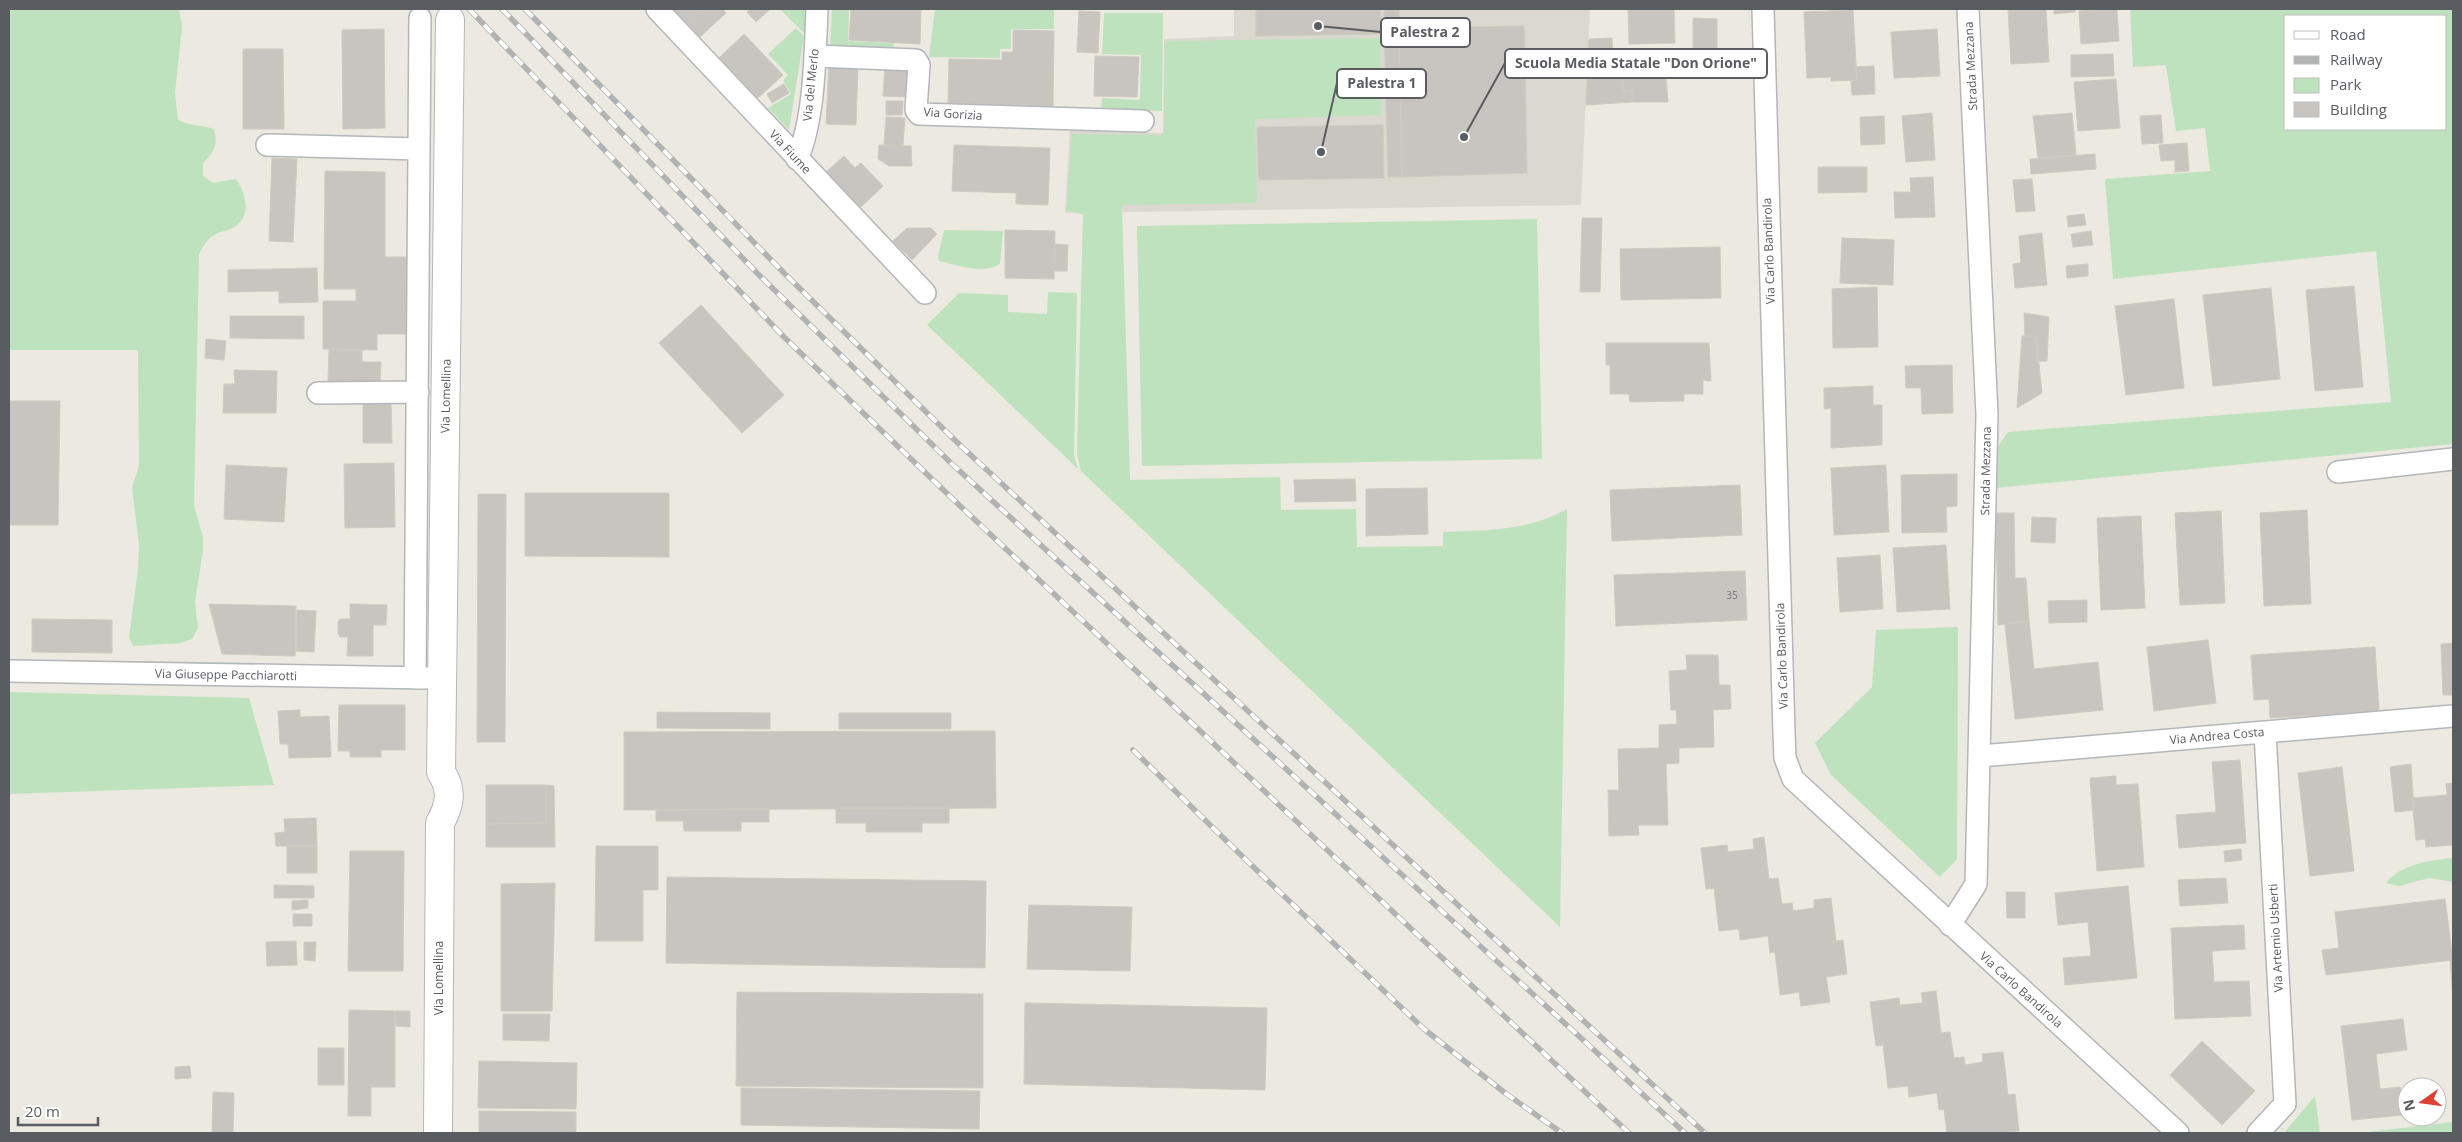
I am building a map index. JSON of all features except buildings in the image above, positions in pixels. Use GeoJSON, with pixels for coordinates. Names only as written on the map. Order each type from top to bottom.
{"type":"FeatureCollection","features":[{"type":"Feature","properties":{"kind":"main road","name":"Via Lomellina"},"geometry":{"type":"LineString","coordinates":[[438,1133],[440,823],[432,808],[432,783],[441,772],[450,20]]}},
{"type":"Feature","properties":{"kind":"street","name":"Via Fiume"},"geometry":{"type":"LineString","coordinates":[[657,9],[925,293]]}},
{"type":"Feature","properties":{"kind":"street","name":"Via del Merlo"},"geometry":{"type":"LineString","coordinates":[[797,159],[802,147],[808,119],[815,56],[817,9]]}},
{"type":"Feature","properties":{"kind":"street","name":"Via Carlo Bandirola"},"geometry":{"type":"LineString","coordinates":[[1763,9],[1785,758],[1793,779],[2178,1133]]}},
{"type":"Feature","properties":{"kind":"street","name":"Strada Mezzana"},"geometry":{"type":"LineString","coordinates":[[1950,925],[1976,884],[1987,415],[1968,9]]}},
{"type":"Feature","properties":{"kind":"street"},"geometry":{"type":"LineString","coordinates":[[415,678],[420,18]]}},
{"type":"Feature","properties":{"kind":"street","name":"Via Gorizia"},"geometry":{"type":"LineString","coordinates":[[815,56],[916,60],[919,65],[916,110],[919,114],[1143,121]]}},
{"type":"Feature","properties":{"kind":"street"},"geometry":{"type":"LineString","coordinates":[[267,145],[419,149]]}},
{"type":"Feature","properties":{"kind":"street"},"geometry":{"type":"LineString","coordinates":[[318,393],[418,392]]}},
{"type":"Feature","properties":{"kind":"street"},"geometry":{"type":"LineString","coordinates":[[2338,472],[2453,459]]}},
{"type":"Feature","properties":{"kind":"street","name":"Via Giuseppe Pacchiarotti"},"geometry":{"type":"LineString","coordinates":[[9,671],[443,678]]}},
{"type":"Feature","properties":{"kind":"street","name":"Via Andrea Costa"},"geometry":{"type":"LineString","coordinates":[[1980,756],[2453,716]]}},
{"type":"Feature","properties":{"kind":"street","name":"Via Artemio Usberti"},"geometry":{"type":"LineString","coordinates":[[2258,1133],[2285,1104],[2265,732]]}},
{"type":"Feature","properties":{"kind":"shaded area"},"geometry":{"type":"Polygon","coordinates":[[[1234,9],[1590,9],[1581,205],[1065,213],[1070,130],[1163,133],[1164,39],[1234,36],[1234,9]]]}},
{"type":"Feature","properties":{"kind":"green space"},"geometry":{"type":"Polygon","coordinates":[[[9,9],[179,9],[182,27],[175,93],[178,120],[214,129],[215,147],[203,163],[203,176],[213,183],[236,179],[244,196],[245,209],[241,221],[233,228],[212,237],[205,243],[199,254],[194,506],[203,537],[203,550],[195,602],[198,628],[192,639],[181,643],[133,646],[129,638],[138,569],[139,545],[132,487],[139,466],[138,350],[9,350],[9,9]]]}},
{"type":"Feature","properties":{"kind":"green space"},"geometry":{"type":"Polygon","coordinates":[[[780,9],[807,9],[805,34],[780,9]]]}},
{"type":"Feature","properties":{"kind":"green space"},"geometry":{"type":"Polygon","coordinates":[[[832,9],[849,9],[848,41],[894,43],[893,51],[830,49],[832,9]]]}},
{"type":"Feature","properties":{"kind":"green space"},"geometry":{"type":"Polygon","coordinates":[[[935,9],[1054,10],[1054,29],[1011,29],[1011,49],[1000,49],[1000,58],[929,57],[935,9]]]}},
{"type":"Feature","properties":{"kind":"green space"},"geometry":{"type":"Polygon","coordinates":[[[2130,9],[2453,9],[2453,444],[1995,488],[1997,448],[2008,432],[2391,402],[2376,251],[2113,279],[2105,179],[2210,171],[2205,128],[2176,131],[2166,65],[2133,67],[2130,9]]]}},
{"type":"Feature","properties":{"kind":"green space"},"geometry":{"type":"Polygon","coordinates":[[[1104,13],[1163,13],[1162,111],[1101,111],[1102,98],[1140,100],[1141,55],[1102,54],[1104,13]]]}},
{"type":"Feature","properties":{"kind":"green space"},"geometry":{"type":"Polygon","coordinates":[[[796,28],[804,36],[789,130],[768,108],[791,94],[783,80],[788,75],[768,54],[796,28]]]}},
{"type":"Feature","properties":{"kind":"green space"},"geometry":{"type":"Polygon","coordinates":[[[1380,38],[1381,115],[1255,119],[1257,203],[1122,205],[1130,480],[1280,477],[1281,510],[1356,509],[1357,547],[1443,546],[1443,532],[1507,528],[1538,522],[1567,509],[1560,927],[1081,471],[1077,454],[1083,214],[1066,211],[1072,134],[1161,135],[1164,133],[1165,43],[1167,41],[1380,38]]]}},
{"type":"Feature","properties":{"kind":"green space"},"geometry":{"type":"Polygon","coordinates":[[[1537,219],[1542,459],[1142,466],[1137,226],[1537,219]]]}},
{"type":"Feature","properties":{"kind":"green space"},"geometry":{"type":"Polygon","coordinates":[[[944,230],[1003,231],[1000,264],[986,269],[978,269],[939,261],[938,256],[944,230]]]}},
{"type":"Feature","properties":{"kind":"green space"},"geometry":{"type":"Polygon","coordinates":[[[1048,292],[1077,293],[1074,456],[1078,469],[927,325],[959,293],[1008,295],[1008,312],[1047,314],[1048,292]]]}},
{"type":"Feature","properties":{"kind":"green space"},"geometry":{"type":"Polygon","coordinates":[[[1958,627],[1957,859],[1940,877],[1831,775],[1815,743],[1872,687],[1876,630],[1958,627]]]}},
{"type":"Feature","properties":{"kind":"green space"},"geometry":{"type":"Polygon","coordinates":[[[9,692],[249,698],[274,785],[9,794],[9,692]]]}},
{"type":"Feature","properties":{"kind":"green space"},"geometry":{"type":"Polygon","coordinates":[[[2453,858],[2453,882],[2429,878],[2399,886],[2386,883],[2408,867],[2435,860],[2453,858]]]}},
{"type":"Feature","properties":{"kind":"green space"},"geometry":{"type":"Polygon","coordinates":[[[2315,1096],[2320,1133],[2284,1133],[2315,1096]]]}},
{"type":"Feature","properties":{"kind":"green space"},"geometry":{"type":"Polygon","coordinates":[[[2453,1122],[2453,1133],[2359,1133],[2410,1127],[2447,1127],[2447,1123],[2453,1122]]]}},
{"type":"Feature","properties":{"kind":"railway"},"geometry":{"type":"LineString","coordinates":[[469,9],[784,337],[957,503],[1629,1133]]}},
{"type":"Feature","properties":{"kind":"railway"},"geometry":{"type":"LineString","coordinates":[[502,9],[758,274],[952,464],[1685,1133]]}},
{"type":"Feature","properties":{"kind":"railway"},"geometry":{"type":"LineString","coordinates":[[525,9],[786,275],[962,447],[1705,1133]]}},
{"type":"Feature","properties":{"kind":"railway"},"geometry":{"type":"LineString","coordinates":[[1133,750],[1424,1029],[1505,1093],[1562,1133]]}},
{"type":"Feature","properties":{"kind":"place","name":"Palestra 2"},"geometry":{"type":"Point","coordinates":[1318,26]}},
{"type":"Feature","properties":{"kind":"place","name":"Scuola Media Statale \"Don Orione\""},"geometry":{"type":"Point","coordinates":[1464,137]}},
{"type":"Feature","properties":{"kind":"place","name":"Palestra 1"},"geometry":{"type":"Point","coordinates":[1321,152]}}]}
